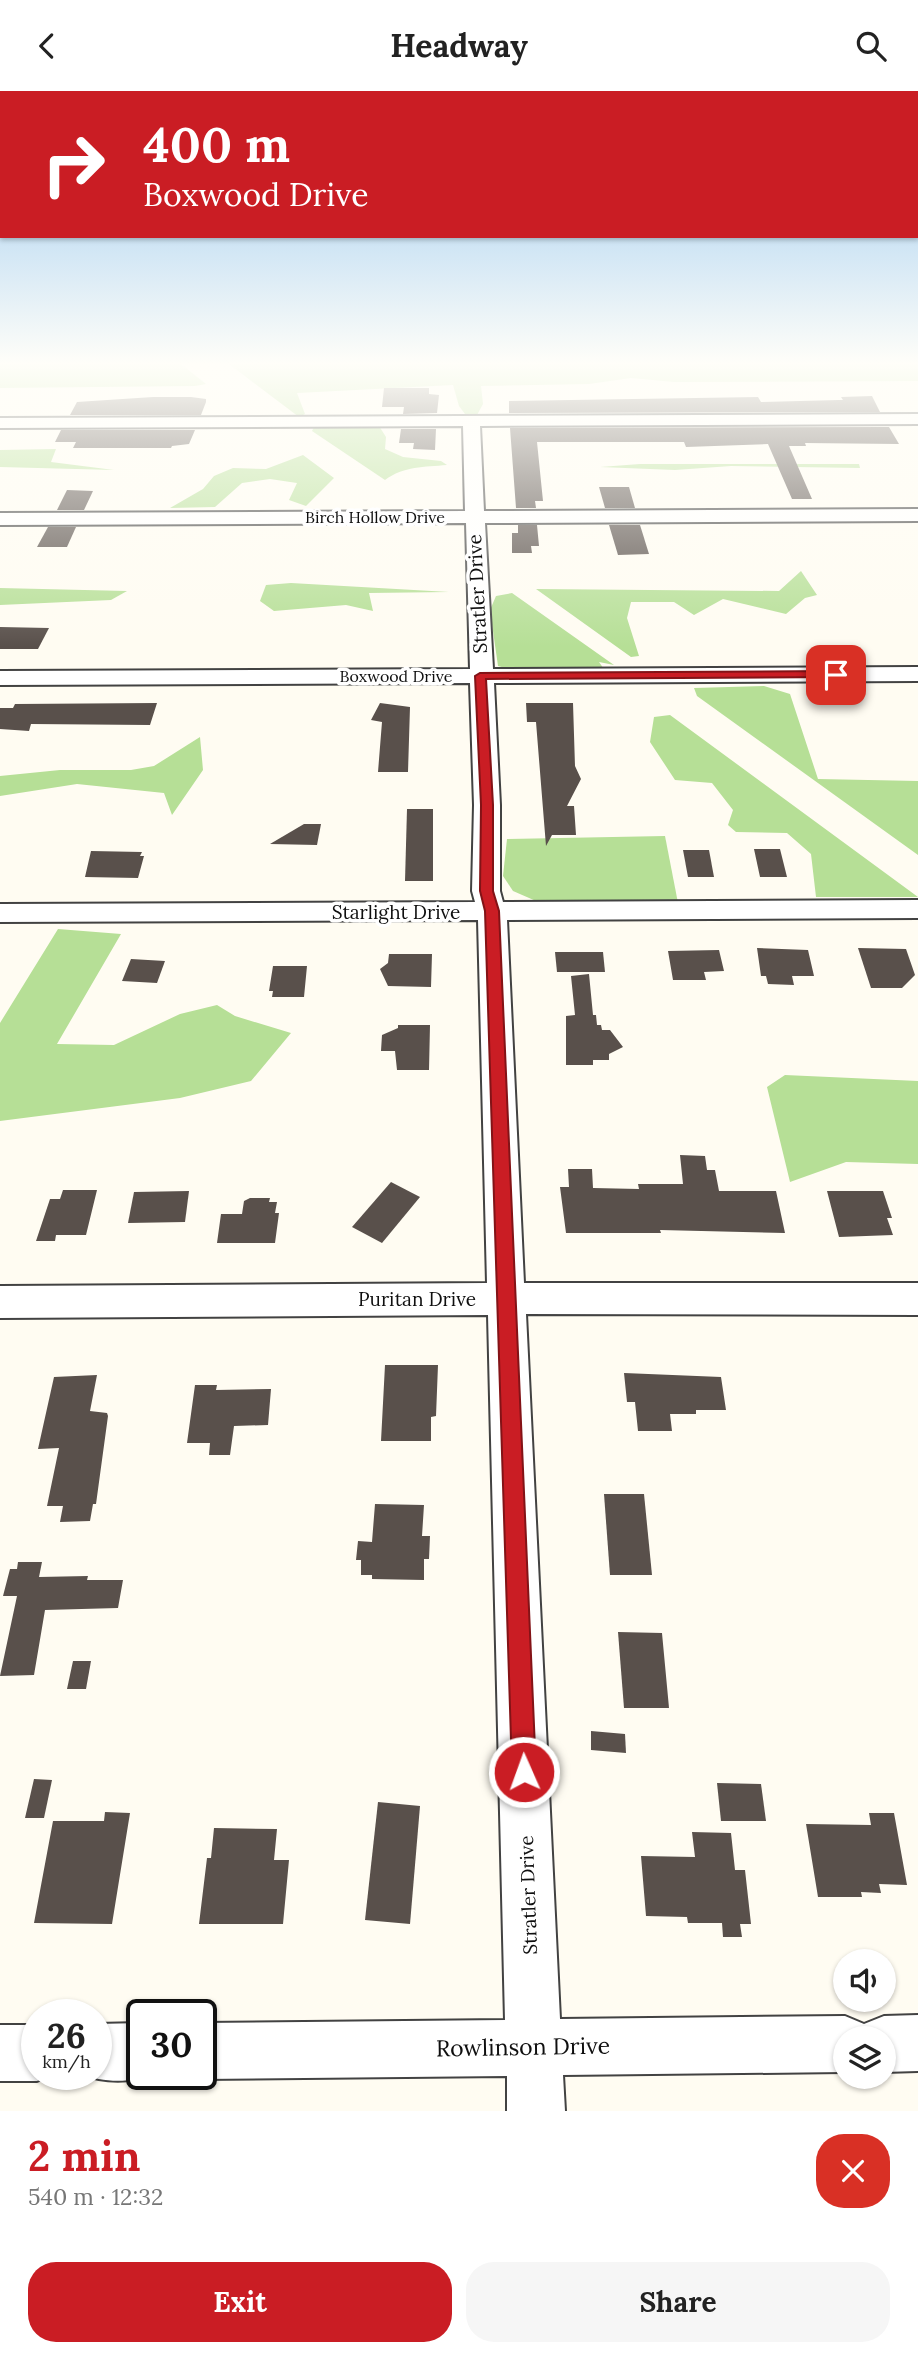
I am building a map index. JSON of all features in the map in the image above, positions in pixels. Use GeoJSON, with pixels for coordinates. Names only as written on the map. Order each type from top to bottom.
{"type":"FeatureCollection","features":[{"type":"Feature","properties":{"kind":"street","name":"Stratler Drive"},"geometry":{"type":"LineString","coordinates":[[472,458],[487,805],[486,891],[492,911],[508,1298],[536,2111]]}},
{"type":"Feature","properties":{"kind":"street","name":"Birch Hollow Drive"},"geometry":{"type":"LineString","coordinates":[[0,519],[918,515]]}},
{"type":"Feature","properties":{"kind":"street","name":"Boxwood Drive"},"geometry":{"type":"LineString","coordinates":[[0,678],[918,674]]}},
{"type":"Feature","properties":{"kind":"street","name":"Starlight Drive"},"geometry":{"type":"LineString","coordinates":[[0,913],[918,909]]}},
{"type":"Feature","properties":{"kind":"street","name":"Puritan Drive"},"geometry":{"type":"LineString","coordinates":[[0,1302],[508,1298],[918,1299]]}},
{"type":"Feature","properties":{"kind":"street"},"geometry":{"type":"LineString","coordinates":[[896,2044],[918,2043]]}},
{"type":"Feature","properties":{"kind":"street","name":"Rowlinson Drive"},"geometry":{"type":"LineString","coordinates":[[217,2051],[833,2044]]}},
{"type":"Feature","properties":{"kind":"street"},"geometry":{"type":"LineString","coordinates":[[0,2053],[21,2053]]}},
{"type":"Feature","properties":{"kind":"green space"},"geometry":{"type":"Polygon","coordinates":[[[0,458],[52,458],[51,462],[114,470],[0,467],[0,458]]]}},
{"type":"Feature","properties":{"kind":"green space"},"geometry":{"type":"Polygon","coordinates":[[[294,458],[307,458],[334,478],[306,506],[289,500],[297,483],[270,479],[242,483],[215,507],[170,508],[203,489],[214,476],[233,468],[266,469],[294,458]]]}},
{"type":"Feature","properties":{"kind":"green space"},"geometry":{"type":"Polygon","coordinates":[[[353,458],[415,458],[441,461],[447,465],[407,470],[385,480],[353,458]]]}},
{"type":"Feature","properties":{"kind":"green space"},"geometry":{"type":"Polygon","coordinates":[[[640,464],[859,464],[860,468],[731,466],[675,470],[600,467],[640,464]]]}},
{"type":"Feature","properties":{"kind":"green space"},"geometry":{"type":"Polygon","coordinates":[[[801,571],[817,595],[805,598],[786,614],[723,599],[694,615],[674,602],[631,602],[627,618],[639,656],[631,657],[536,589],[779,591],[801,571]]]}},
{"type":"Feature","properties":{"kind":"green space"},"geometry":{"type":"Polygon","coordinates":[[[291,583],[449,592],[369,593],[373,611],[346,605],[274,611],[260,601],[266,585],[291,583]]]}},
{"type":"Feature","properties":{"kind":"green space"},"geometry":{"type":"Polygon","coordinates":[[[0,588],[127,591],[111,600],[0,605],[0,588]]]}},
{"type":"Feature","properties":{"kind":"green space"},"geometry":{"type":"Polygon","coordinates":[[[512,593],[614,665],[599,662],[606,672],[509,669],[498,666],[490,610],[496,596],[512,593]]]}},
{"type":"Feature","properties":{"kind":"green space"},"geometry":{"type":"Polygon","coordinates":[[[764,686],[790,694],[818,779],[918,781],[918,855],[697,696],[694,688],[764,686]]]}},
{"type":"Feature","properties":{"kind":"green space"},"geometry":{"type":"Polygon","coordinates":[[[670,715],[918,897],[816,897],[811,854],[787,833],[736,832],[728,825],[733,810],[712,783],[675,780],[650,742],[654,717],[670,715]]]}},
{"type":"Feature","properties":{"kind":"green space"},"geometry":{"type":"Polygon","coordinates":[[[200,737],[203,770],[172,815],[164,793],[77,784],[0,796],[0,776],[60,770],[131,770],[154,766],[200,737]]]}},
{"type":"Feature","properties":{"kind":"green space"},"geometry":{"type":"Polygon","coordinates":[[[665,836],[678,903],[536,901],[513,891],[503,876],[507,839],[665,836]]]}},
{"type":"Feature","properties":{"kind":"green space"},"geometry":{"type":"Polygon","coordinates":[[[58,929],[121,934],[57,1044],[114,1045],[180,1014],[217,1005],[235,1016],[291,1033],[251,1081],[180,1098],[0,1121],[0,1023],[58,929]]]}},
{"type":"Feature","properties":{"kind":"green space"},"geometry":{"type":"Polygon","coordinates":[[[785,1075],[918,1081],[918,1164],[846,1162],[790,1182],[767,1087],[785,1075]]]}},
{"type":"Feature","properties":{"kind":"building"},"geometry":{"type":"Polygon","coordinates":[[[512,458],[539,458],[543,501],[535,501],[536,508],[516,508],[512,458]]]}},
{"type":"Feature","properties":{"kind":"building"},"geometry":{"type":"Polygon","coordinates":[[[774,458],[794,458],[812,499],[792,499],[774,458]]]}},
{"type":"Feature","properties":{"kind":"building"},"geometry":{"type":"Polygon","coordinates":[[[599,487],[629,487],[635,508],[605,508],[599,487]]]}},
{"type":"Feature","properties":{"kind":"building"},"geometry":{"type":"Polygon","coordinates":[[[67,490],[93,491],[84,510],[57,510],[67,490]]]}},
{"type":"Feature","properties":{"kind":"building"},"geometry":{"type":"Polygon","coordinates":[[[518,525],[537,525],[539,546],[531,546],[532,553],[512,553],[512,533],[518,533],[518,525]]]}},
{"type":"Feature","properties":{"kind":"building"},"geometry":{"type":"Polygon","coordinates":[[[609,525],[640,525],[649,554],[618,555],[609,525]]]}},
{"type":"Feature","properties":{"kind":"building"},"geometry":{"type":"Polygon","coordinates":[[[48,527],[76,527],[67,547],[37,547],[48,527]]]}},
{"type":"Feature","properties":{"kind":"building"},"geometry":{"type":"Polygon","coordinates":[[[0,627],[49,628],[38,649],[0,649],[0,627]]]}},
{"type":"Feature","properties":{"kind":"building"},"geometry":{"type":"Polygon","coordinates":[[[157,703],[150,725],[31,724],[29,731],[0,729],[0,708],[13,708],[15,704],[157,703]]]}},
{"type":"Feature","properties":{"kind":"building"},"geometry":{"type":"Polygon","coordinates":[[[380,703],[410,707],[408,772],[378,772],[382,722],[371,720],[380,703]]]}},
{"type":"Feature","properties":{"kind":"building"},"geometry":{"type":"Polygon","coordinates":[[[526,703],[573,703],[575,766],[581,779],[567,806],[574,806],[576,835],[552,835],[546,846],[536,722],[527,722],[526,703]]]}},
{"type":"Feature","properties":{"kind":"building"},"geometry":{"type":"Polygon","coordinates":[[[407,809],[433,809],[433,881],[405,881],[407,809]]]}},
{"type":"Feature","properties":{"kind":"building"},"geometry":{"type":"Polygon","coordinates":[[[304,824],[321,824],[317,845],[270,844],[304,824]]]}},
{"type":"Feature","properties":{"kind":"building"},"geometry":{"type":"Polygon","coordinates":[[[754,849],[780,849],[787,877],[760,877],[754,849]]]}},
{"type":"Feature","properties":{"kind":"building"},"geometry":{"type":"Polygon","coordinates":[[[683,850],[709,850],[714,877],[688,877],[683,850]]]}},
{"type":"Feature","properties":{"kind":"building"},"geometry":{"type":"Polygon","coordinates":[[[91,851],[142,852],[140,856],[144,856],[138,878],[85,877],[91,851]]]}},
{"type":"Feature","properties":{"kind":"building"},"geometry":{"type":"Polygon","coordinates":[[[757,948],[808,950],[814,976],[792,976],[794,985],[768,984],[766,976],[761,976],[757,948]]]}},
{"type":"Feature","properties":{"kind":"building"},"geometry":{"type":"Polygon","coordinates":[[[858,948],[906,949],[915,975],[902,988],[871,988],[858,948]]]}},
{"type":"Feature","properties":{"kind":"building"},"geometry":{"type":"Polygon","coordinates":[[[719,950],[724,971],[704,972],[706,980],[673,980],[668,951],[719,950]]]}},
{"type":"Feature","properties":{"kind":"building"},"geometry":{"type":"Polygon","coordinates":[[[555,952],[603,952],[605,972],[557,972],[555,952]]]}},
{"type":"Feature","properties":{"kind":"building"},"geometry":{"type":"Polygon","coordinates":[[[389,954],[432,954],[431,987],[388,986],[380,969],[388,963],[389,954]]]}},
{"type":"Feature","properties":{"kind":"building"},"geometry":{"type":"Polygon","coordinates":[[[131,959],[165,961],[157,983],[122,981],[131,959]]]}},
{"type":"Feature","properties":{"kind":"building"},"geometry":{"type":"Polygon","coordinates":[[[273,966],[307,966],[304,997],[272,997],[273,991],[269,991],[273,966]]]}},
{"type":"Feature","properties":{"kind":"building"},"geometry":{"type":"Polygon","coordinates":[[[589,974],[593,1015],[596,1015],[597,1025],[601,1025],[602,1030],[610,1030],[623,1047],[609,1054],[609,1060],[593,1060],[593,1065],[566,1065],[566,1016],[575,1015],[571,976],[589,974]]]}},
{"type":"Feature","properties":{"kind":"building"},"geometry":{"type":"Polygon","coordinates":[[[398,1025],[430,1025],[429,1070],[397,1070],[395,1051],[381,1051],[382,1035],[398,1028],[398,1025]]]}},
{"type":"Feature","properties":{"kind":"building"},"geometry":{"type":"Polygon","coordinates":[[[680,1155],[705,1156],[707,1170],[715,1170],[719,1191],[776,1191],[785,1233],[660,1230],[661,1233],[566,1233],[560,1187],[569,1187],[568,1169],[592,1169],[593,1188],[639,1189],[638,1184],[683,1184],[680,1155]]]}},
{"type":"Feature","properties":{"kind":"building"},"geometry":{"type":"Polygon","coordinates":[[[391,1182],[420,1197],[382,1243],[352,1227],[391,1182]]]}},
{"type":"Feature","properties":{"kind":"building"},"geometry":{"type":"Polygon","coordinates":[[[63,1190],[97,1190],[86,1235],[56,1235],[55,1241],[36,1241],[50,1199],[60,1199],[63,1190]]]}},
{"type":"Feature","properties":{"kind":"building"},"geometry":{"type":"Polygon","coordinates":[[[189,1191],[185,1222],[128,1223],[134,1192],[189,1191]]]}},
{"type":"Feature","properties":{"kind":"building"},"geometry":{"type":"Polygon","coordinates":[[[827,1191],[883,1191],[892,1218],[887,1218],[893,1235],[839,1237],[827,1191]]]}},
{"type":"Feature","properties":{"kind":"building"},"geometry":{"type":"Polygon","coordinates":[[[250,1198],[270,1198],[269,1202],[277,1202],[275,1213],[279,1213],[275,1243],[217,1243],[221,1214],[242,1214],[244,1201],[250,1198]]]}},
{"type":"Feature","properties":{"kind":"building"},"geometry":{"type":"Polygon","coordinates":[[[385,1365],[438,1365],[436,1416],[431,1417],[431,1441],[381,1441],[385,1365]]]}},
{"type":"Feature","properties":{"kind":"building"},"geometry":{"type":"Polygon","coordinates":[[[624,1373],[721,1377],[726,1410],[696,1410],[696,1414],[670,1414],[672,1431],[638,1431],[635,1402],[627,1402],[624,1373]]]}},
{"type":"Feature","properties":{"kind":"building"},"geometry":{"type":"Polygon","coordinates":[[[97,1375],[90,1411],[107,1413],[108,1416],[96,1504],[93,1504],[90,1521],[60,1522],[63,1506],[47,1506],[59,1448],[38,1449],[54,1377],[97,1375]]]}},
{"type":"Feature","properties":{"kind":"building"},"geometry":{"type":"Polygon","coordinates":[[[195,1385],[217,1385],[216,1390],[271,1389],[268,1425],[234,1426],[230,1455],[209,1455],[210,1443],[187,1443],[195,1385]]]}},
{"type":"Feature","properties":{"kind":"building"},"geometry":{"type":"Polygon","coordinates":[[[604,1494],[644,1494],[652,1575],[610,1575],[604,1494]]]}},
{"type":"Feature","properties":{"kind":"building"},"geometry":{"type":"Polygon","coordinates":[[[375,1504],[424,1505],[422,1536],[430,1536],[429,1559],[424,1559],[424,1580],[372,1579],[372,1575],[361,1575],[361,1560],[356,1560],[358,1541],[372,1542],[375,1504]]]}},
{"type":"Feature","properties":{"kind":"building"},"geometry":{"type":"Polygon","coordinates":[[[18,1562],[42,1562],[39,1577],[88,1576],[87,1580],[123,1580],[118,1608],[45,1610],[34,1675],[0,1676],[17,1596],[3,1596],[10,1569],[17,1569],[18,1562]]]}},
{"type":"Feature","properties":{"kind":"building"},"geometry":{"type":"Polygon","coordinates":[[[618,1632],[662,1633],[669,1708],[624,1708],[618,1632]]]}},
{"type":"Feature","properties":{"kind":"building"},"geometry":{"type":"Polygon","coordinates":[[[73,1661],[91,1661],[86,1689],[67,1689],[73,1661]]]}},
{"type":"Feature","properties":{"kind":"building"},"geometry":{"type":"Polygon","coordinates":[[[591,1731],[625,1734],[626,1753],[591,1750],[591,1731]]]}},
{"type":"Feature","properties":{"kind":"building"},"geometry":{"type":"Polygon","coordinates":[[[34,1779],[52,1780],[44,1818],[25,1818],[34,1779]]]}},
{"type":"Feature","properties":{"kind":"building"},"geometry":{"type":"Polygon","coordinates":[[[717,1783],[761,1784],[766,1821],[721,1821],[717,1783]]]}},
{"type":"Feature","properties":{"kind":"building"},"geometry":{"type":"Polygon","coordinates":[[[378,1802],[420,1806],[410,1924],[365,1920],[378,1802]]]}},
{"type":"Feature","properties":{"kind":"building"},"geometry":{"type":"Polygon","coordinates":[[[105,1812],[130,1813],[112,1924],[34,1923],[53,1821],[104,1821],[105,1812]]]}},
{"type":"Feature","properties":{"kind":"building"},"geometry":{"type":"Polygon","coordinates":[[[869,1813],[894,1813],[907,1885],[879,1884],[881,1893],[861,1892],[862,1897],[818,1897],[806,1824],[871,1825],[869,1813]]]}},
{"type":"Feature","properties":{"kind":"building"},"geometry":{"type":"Polygon","coordinates":[[[214,1828],[277,1829],[274,1860],[289,1860],[283,1924],[199,1924],[207,1858],[211,1858],[214,1828]]]}},
{"type":"Feature","properties":{"kind":"building"},"geometry":{"type":"Polygon","coordinates":[[[692,1832],[731,1833],[735,1870],[745,1870],[751,1924],[740,1924],[742,1937],[723,1937],[722,1923],[688,1923],[687,1917],[646,1916],[641,1856],[695,1857],[692,1832]]]}},
{"type":"Feature","properties":{"kind":"route"},"geometry":{"type":"LineString","coordinates":[[524,1772],[498,1052],[492,911],[486,891],[487,805],[480,676],[836,675]]}}]}
